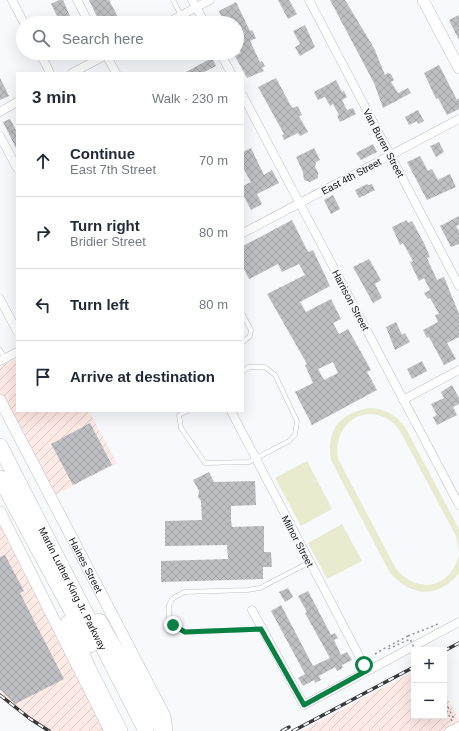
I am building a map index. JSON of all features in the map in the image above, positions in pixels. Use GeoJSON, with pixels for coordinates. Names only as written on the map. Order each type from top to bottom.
{"type":"FeatureCollection","features":[{"type":"Feature","properties":{"kind":"highway"},"geometry":{"type":"LineString","coordinates":[[0,438],[15,474]]}},
{"type":"Feature","properties":{"kind":"highway","name":"Martin Luther King Jr. Parkway"},"geometry":{"type":"LineString","coordinates":[[0,446],[33,510],[129,729]]}},
{"type":"Feature","properties":{"kind":"highway","name":"Martin Luther King Jr. Parkway"},"geometry":{"type":"LineString","coordinates":[[0,478],[52,575],[60,604],[72,633],[129,729]]}},
{"type":"Feature","properties":{"kind":"highway"},"geometry":{"type":"LineString","coordinates":[[33,510],[163,731]]}},
{"type":"Feature","properties":{"kind":"street"},"geometry":{"type":"LineString","coordinates":[[12,0],[20,16]]}},
{"type":"Feature","properties":{"kind":"street"},"geometry":{"type":"LineString","coordinates":[[77,0],[85,16]]}},
{"type":"Feature","properties":{"kind":"street"},"geometry":{"type":"LineString","coordinates":[[181,15],[194,4],[210,0]]}},
{"type":"Feature","properties":{"kind":"street","name":"Van Buren Street"},"geometry":{"type":"LineString","coordinates":[[308,0],[459,286]]}},
{"type":"Feature","properties":{"kind":"street"},"geometry":{"type":"LineString","coordinates":[[423,0],[459,68]]}},
{"type":"Feature","properties":{"kind":"street"},"geometry":{"type":"LineString","coordinates":[[194,4],[201,16]]}},
{"type":"Feature","properties":{"kind":"street"},"geometry":{"type":"LineString","coordinates":[[44,60],[50,72]]}},
{"type":"Feature","properties":{"kind":"street"},"geometry":{"type":"LineString","coordinates":[[74,72],[96,60]]}},
{"type":"Feature","properties":{"kind":"street"},"geometry":{"type":"LineString","coordinates":[[110,60],[116,72]]}},
{"type":"Feature","properties":{"kind":"street"},"geometry":{"type":"LineString","coordinates":[[224,60],[230,72]]}},
{"type":"Feature","properties":{"kind":"street","name":"Harrison Street"},"geometry":{"type":"LineString","coordinates":[[244,98],[459,505]]}},
{"type":"Feature","properties":{"kind":"street"},"geometry":{"type":"LineString","coordinates":[[0,112],[16,103]]}},
{"type":"Feature","properties":{"kind":"street","name":"East 4th Street"},"geometry":{"type":"LineString","coordinates":[[244,232],[459,119]]}},
{"type":"Feature","properties":{"kind":"street"},"geometry":{"type":"LineString","coordinates":[[0,136],[16,166]]}},
{"type":"Feature","properties":{"kind":"street"},"geometry":{"type":"LineString","coordinates":[[0,299],[16,330]]}},
{"type":"Feature","properties":{"kind":"street"},"geometry":{"type":"LineString","coordinates":[[2,360],[16,353]]}},
{"type":"Feature","properties":{"kind":"street"},"geometry":{"type":"LineString","coordinates":[[403,400],[459,370]]}},
{"type":"Feature","properties":{"kind":"street","name":"Haines Street"},"geometry":{"type":"LineString","coordinates":[[0,400],[165,716],[167,731]]}},
{"type":"Feature","properties":{"kind":"street","name":"Milnor Street"},"geometry":{"type":"LineString","coordinates":[[232,412],[366,671]]}},
{"type":"Feature","properties":{"kind":"street"},"geometry":{"type":"LineString","coordinates":[[0,512],[129,729]]}},
{"type":"Feature","properties":{"kind":"street"},"geometry":{"type":"LineString","coordinates":[[252,610],[261,629],[304,705],[459,622]]}},
{"type":"Feature","properties":{"kind":"street"},"geometry":{"type":"LineString","coordinates":[[449,731],[459,726]]}},
{"type":"Feature","properties":{"kind":"lane"},"geometry":{"type":"LineString","coordinates":[[173,0],[181,15]]}},
{"type":"Feature","properties":{"kind":"lane"},"geometry":{"type":"LineString","coordinates":[[244,317],[251,330],[250,336],[244,341]]}},
{"type":"Feature","properties":{"kind":"lane"},"geometry":{"type":"LineString","coordinates":[[0,350],[2,360]]}},
{"type":"Feature","properties":{"kind":"lane"},"geometry":{"type":"LineString","coordinates":[[184,412],[179,415],[181,428],[205,463],[249,462],[289,441],[295,435],[297,421],[272,370],[257,366],[244,371]]}},
{"type":"Feature","properties":{"kind":"lane"},"geometry":{"type":"LineString","coordinates":[[261,629],[185,632],[173,625],[169,619],[168,605],[177,594],[184,592],[254,590],[310,562]]}},
{"type":"Feature","properties":{"kind":"path"},"geometry":{"type":"LineString","coordinates":[[375,654],[408,636],[440,623]]}},
{"type":"Feature","properties":{"kind":"path"},"geometry":{"type":"LineString","coordinates":[[388,647],[390,649],[410,639],[414,647]]}},
{"type":"Feature","properties":{"kind":"path"},"geometry":{"type":"LineString","coordinates":[[447,711],[453,723],[456,722],[448,707]]}},
{"type":"Feature","properties":{"kind":"shaded area"},"geometry":{"type":"Polygon","coordinates":[[[16,359],[16,412],[90,412],[117,463],[53,496],[0,396],[0,367],[16,359]]]}},
{"type":"Feature","properties":{"kind":"shaded area"},"geometry":{"type":"Polygon","coordinates":[[[0,520],[105,731],[52,731],[16,708],[0,692],[0,520]]]}},
{"type":"Feature","properties":{"kind":"shaded area"},"geometry":{"type":"Polygon","coordinates":[[[411,673],[411,719],[447,719],[447,697],[459,720],[459,731],[302,731],[411,673]]]}},
{"type":"Feature","properties":{"kind":"green space"},"geometry":{"type":"Polygon","coordinates":[[[371,408],[390,413],[405,427],[459,529],[459,551],[456,536],[400,431],[390,421],[379,415],[368,414],[357,417],[348,423],[341,433],[338,445],[338,459],[396,569],[405,577],[424,585],[441,581],[449,575],[455,566],[459,555],[459,573],[451,581],[434,591],[425,592],[407,587],[390,573],[331,460],[331,440],[333,431],[338,424],[343,418],[351,414],[360,410],[371,408]]]}},
{"type":"Feature","properties":{"kind":"green space"},"geometry":{"type":"Polygon","coordinates":[[[307,461],[332,509],[301,526],[275,478],[307,461]]]}},
{"type":"Feature","properties":{"kind":"green space"},"geometry":{"type":"Polygon","coordinates":[[[342,524],[362,561],[327,579],[308,543],[342,524]]]}},
{"type":"Feature","properties":{"kind":"building"},"geometry":{"type":"Polygon","coordinates":[[[59,0],[63,0],[70,16],[57,16],[51,4],[59,0]]]}},
{"type":"Feature","properties":{"kind":"building"},"geometry":{"type":"Polygon","coordinates":[[[89,0],[109,0],[117,16],[97,16],[89,0]]]}},
{"type":"Feature","properties":{"kind":"building"},"geometry":{"type":"Polygon","coordinates":[[[278,0],[289,0],[297,14],[288,19],[278,0]]]}},
{"type":"Feature","properties":{"kind":"building"},"geometry":{"type":"Polygon","coordinates":[[[330,0],[345,0],[374,48],[385,75],[388,73],[391,74],[394,80],[391,82],[398,93],[408,88],[411,93],[383,108],[374,83],[330,0]]]}},
{"type":"Feature","properties":{"kind":"building"},"geometry":{"type":"Polygon","coordinates":[[[236,2],[243,16],[221,16],[219,11],[236,2]]]}},
{"type":"Feature","properties":{"kind":"building"},"geometry":{"type":"Polygon","coordinates":[[[459,15],[459,40],[449,20],[459,15]]]}},
{"type":"Feature","properties":{"kind":"building"},"geometry":{"type":"Polygon","coordinates":[[[244,19],[250,31],[252,30],[256,38],[250,41],[260,62],[262,61],[265,66],[262,68],[264,71],[247,78],[237,60],[244,60],[244,19]]]}},
{"type":"Feature","properties":{"kind":"building"},"geometry":{"type":"Polygon","coordinates":[[[305,25],[315,47],[300,56],[295,47],[300,44],[293,31],[305,25]]]}},
{"type":"Feature","properties":{"kind":"building"},"geometry":{"type":"Polygon","coordinates":[[[208,60],[213,60],[216,66],[204,72],[186,72],[208,60]]]}},
{"type":"Feature","properties":{"kind":"building"},"geometry":{"type":"Polygon","coordinates":[[[439,65],[457,100],[459,98],[459,109],[447,115],[438,98],[436,99],[424,73],[439,65]]]}},
{"type":"Feature","properties":{"kind":"building"},"geometry":{"type":"Polygon","coordinates":[[[0,78],[9,96],[0,100],[0,78]]]}},
{"type":"Feature","properties":{"kind":"building"},"geometry":{"type":"Polygon","coordinates":[[[276,78],[292,108],[298,106],[302,115],[299,116],[308,132],[300,136],[298,133],[284,140],[282,135],[284,134],[258,87],[276,78]]]}},
{"type":"Feature","properties":{"kind":"building"},"geometry":{"type":"Polygon","coordinates":[[[336,80],[342,92],[344,91],[347,97],[342,100],[347,110],[353,108],[356,114],[340,122],[337,116],[339,115],[333,104],[330,106],[325,97],[318,100],[314,92],[336,80]]]}},
{"type":"Feature","properties":{"kind":"building"},"geometry":{"type":"Polygon","coordinates":[[[418,110],[424,121],[418,124],[417,121],[409,125],[405,117],[418,110]]]}},
{"type":"Feature","properties":{"kind":"building"},"geometry":{"type":"Polygon","coordinates":[[[10,119],[16,130],[16,148],[3,122],[10,119]]]}},
{"type":"Feature","properties":{"kind":"building"},"geometry":{"type":"Polygon","coordinates":[[[439,142],[444,152],[436,157],[430,146],[439,142]]]}},
{"type":"Feature","properties":{"kind":"building"},"geometry":{"type":"Polygon","coordinates":[[[373,144],[377,152],[361,160],[356,153],[373,144]]]}},
{"type":"Feature","properties":{"kind":"building"},"geometry":{"type":"Polygon","coordinates":[[[251,148],[264,175],[272,170],[279,183],[257,194],[262,204],[251,210],[244,196],[244,186],[251,182],[244,170],[244,152],[251,148]]]}},
{"type":"Feature","properties":{"kind":"building"},"geometry":{"type":"Polygon","coordinates":[[[314,148],[320,160],[316,162],[315,167],[318,172],[318,178],[310,182],[304,180],[303,172],[296,157],[314,148]]]}},
{"type":"Feature","properties":{"kind":"building"},"geometry":{"type":"Polygon","coordinates":[[[420,156],[428,171],[432,169],[438,180],[450,174],[456,187],[427,200],[407,162],[420,156]]]}},
{"type":"Feature","properties":{"kind":"building"},"geometry":{"type":"Polygon","coordinates":[[[367,184],[372,184],[375,190],[359,198],[355,190],[367,184]]]}},
{"type":"Feature","properties":{"kind":"building"},"geometry":{"type":"Polygon","coordinates":[[[333,195],[340,209],[331,214],[324,200],[333,195]]]}},
{"type":"Feature","properties":{"kind":"building"},"geometry":{"type":"Polygon","coordinates":[[[459,216],[459,225],[456,226],[459,231],[459,244],[451,247],[440,226],[459,216]]]}},
{"type":"Feature","properties":{"kind":"building"},"geometry":{"type":"Polygon","coordinates":[[[292,220],[308,252],[313,250],[330,286],[300,302],[306,312],[331,299],[341,319],[333,323],[339,334],[348,329],[371,370],[367,372],[377,390],[312,425],[295,392],[313,383],[305,365],[307,364],[267,294],[305,275],[299,264],[282,272],[278,264],[249,279],[244,269],[244,245],[292,220]],[[333,362],[318,369],[324,380],[338,373],[333,362]]]}},
{"type":"Feature","properties":{"kind":"building"},"geometry":{"type":"Polygon","coordinates":[[[407,220],[408,223],[412,221],[424,243],[430,257],[427,258],[437,280],[444,277],[459,314],[459,337],[447,343],[456,359],[444,365],[429,337],[427,338],[423,330],[438,322],[435,315],[439,314],[430,298],[428,299],[424,293],[430,290],[424,278],[419,281],[410,262],[413,261],[403,243],[400,245],[392,227],[407,220]]]}},
{"type":"Feature","properties":{"kind":"building"},"geometry":{"type":"Polygon","coordinates":[[[369,259],[381,280],[375,284],[382,298],[373,303],[353,267],[369,259]]]}},
{"type":"Feature","properties":{"kind":"building"},"geometry":{"type":"Polygon","coordinates":[[[396,322],[402,335],[405,333],[410,342],[395,350],[386,327],[396,322]]]}},
{"type":"Feature","properties":{"kind":"building"},"geometry":{"type":"Polygon","coordinates":[[[422,361],[427,371],[412,379],[407,369],[422,361]]]}},
{"type":"Feature","properties":{"kind":"building"},"geometry":{"type":"Polygon","coordinates":[[[452,385],[459,398],[459,404],[453,407],[457,415],[437,425],[433,417],[437,415],[431,404],[444,398],[441,392],[452,385]]]}},
{"type":"Feature","properties":{"kind":"building"},"geometry":{"type":"Polygon","coordinates":[[[90,423],[112,465],[73,485],[51,444],[90,423]]]}},
{"type":"Feature","properties":{"kind":"building"},"geometry":{"type":"Polygon","coordinates":[[[209,472],[214,482],[255,481],[256,505],[231,506],[232,527],[264,526],[264,552],[271,552],[272,567],[263,567],[263,579],[161,582],[161,561],[228,559],[227,545],[165,546],[165,521],[202,520],[201,501],[198,497],[199,491],[193,480],[209,472]]]}},
{"type":"Feature","properties":{"kind":"building"},"geometry":{"type":"Polygon","coordinates":[[[5,555],[24,591],[20,593],[64,679],[15,704],[0,689],[0,557],[5,555]]]}},
{"type":"Feature","properties":{"kind":"building"},"geometry":{"type":"Polygon","coordinates":[[[288,588],[293,597],[285,602],[279,592],[288,588]]]}},
{"type":"Feature","properties":{"kind":"building"},"geometry":{"type":"Polygon","coordinates":[[[308,591],[331,635],[335,633],[338,638],[334,640],[341,655],[347,652],[352,660],[342,665],[343,668],[337,671],[335,667],[319,676],[321,680],[315,683],[314,680],[303,686],[298,678],[305,674],[271,611],[281,605],[313,666],[330,658],[305,613],[307,612],[298,596],[308,591]]]}},
{"type":"Feature","properties":{"kind":"railway"},"geometry":{"type":"LineString","coordinates":[[447,649],[459,643]]}},
{"type":"Feature","properties":{"kind":"railway"},"geometry":{"type":"LineString","coordinates":[[293,731],[411,669]]}},
{"type":"Feature","properties":{"kind":"railway"},"geometry":{"type":"LineString","coordinates":[[0,695],[29,718],[49,731]]}},
{"type":"Feature","properties":{"kind":"railway"},"geometry":{"type":"LineString","coordinates":[[282,731],[289,727]]}},
{"type":"Feature","properties":{"kind":"route"},"geometry":{"type":"LineString","coordinates":[[173,625],[185,632],[261,629],[304,705],[366,671],[364,665]]}}]}
